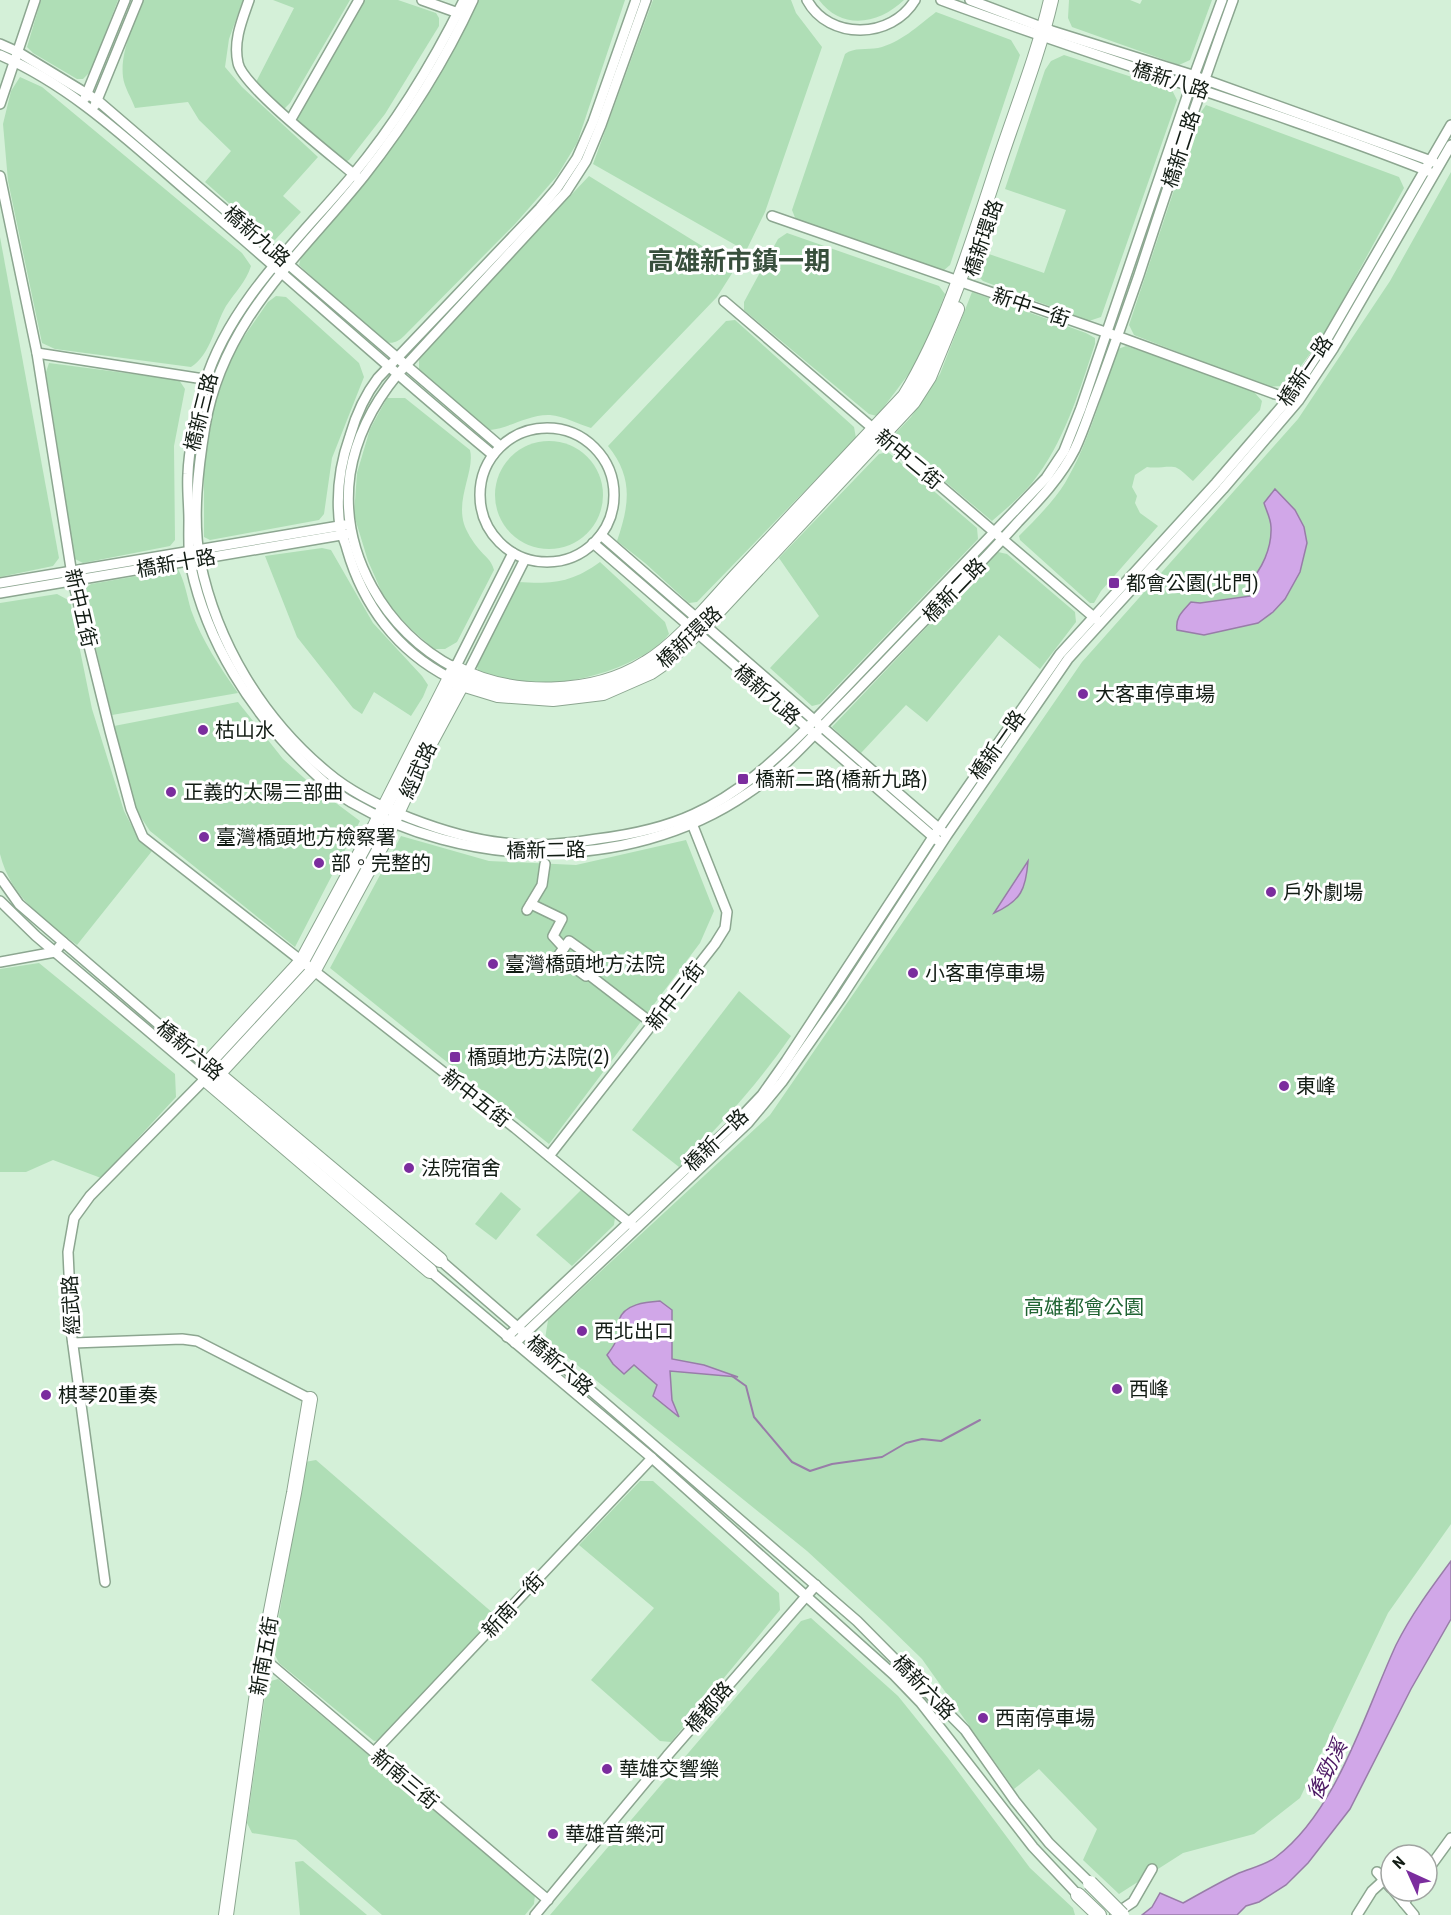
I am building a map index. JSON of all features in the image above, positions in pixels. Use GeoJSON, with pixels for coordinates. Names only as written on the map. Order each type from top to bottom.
{"type":"FeatureCollection","features":[{"type":"Feature","properties":{"kind":"street"},"geometry":{"type":"LineString","coordinates":[[0,104],[35,0]]}},
{"type":"Feature","properties":{"kind":"street"},"geometry":{"type":"LineString","coordinates":[[83,103],[125,0]]}},
{"type":"Feature","properties":{"kind":"street"},"geometry":{"type":"LineString","coordinates":[[93,110],[138,0]]}},
{"type":"Feature","properties":{"kind":"street"},"geometry":{"type":"LineString","coordinates":[[249,0],[238,31],[236,47],[238,66],[252,86],[357,177]]}},
{"type":"Feature","properties":{"kind":"street"},"geometry":{"type":"LineString","coordinates":[[291,119],[359,0]]}},
{"type":"Feature","properties":{"kind":"street"},"geometry":{"type":"LineString","coordinates":[[422,0],[462,14]]}},
{"type":"Feature","properties":{"kind":"street","name":"橋新三路"},"geometry":{"type":"LineString","coordinates":[[462,14],[464,0]]}},
{"type":"Feature","properties":{"kind":"street","name":"橋新三路"},"geometry":{"type":"LineString","coordinates":[[389,814],[328,773],[294,741],[254,692],[227,642],[195,555],[188,472],[194,430],[220,348],[244,304],[357,177],[473,0]]}},
{"type":"Feature","properties":{"kind":"street","name":"橋新環路"},"geometry":{"type":"LineString","coordinates":[[636,0],[593,122],[577,158],[557,188],[540,207],[396,358],[369,390],[359,409],[345,448],[341,469],[341,530],[359,586],[388,630],[416,656],[433,669],[458,676],[498,695],[524,699],[552,699],[603,693],[651,672],[667,661],[696,625],[879,433],[913,402],[929,377],[964,283],[1059,0]]}},
{"type":"Feature","properties":{"kind":"street","name":"橋新環路"},"geometry":{"type":"LineString","coordinates":[[458,676],[430,654],[389,614],[367,577],[351,529],[350,474],[354,455],[379,398],[397,375],[549,213],[586,161],[646,0]]}},
{"type":"Feature","properties":{"kind":"street"},"geometry":{"type":"LineString","coordinates":[[807,0],[822,17],[838,26],[866,30],[883,26],[899,18],[915,0]]}},
{"type":"Feature","properties":{"kind":"street","name":"橋新八路"},"geometry":{"type":"LineString","coordinates":[[941,0],[1202,84],[1439,164]]}},
{"type":"Feature","properties":{"kind":"street","name":"橋新八路"},"geometry":{"type":"LineString","coordinates":[[970,0],[1046,34]]}},
{"type":"Feature","properties":{"kind":"street","name":"橋新環路"},"geometry":{"type":"LineString","coordinates":[[1046,34],[1051,0]]}},
{"type":"Feature","properties":{"kind":"street","name":"橋新二路"},"geometry":{"type":"LineString","coordinates":[[389,814],[473,848],[567,853],[614,847],[691,820],[766,767],[811,731],[1046,478],[1064,451],[1082,408],[1192,81],[1222,0]]}},
{"type":"Feature","properties":{"kind":"street","name":"橋新二路"},"geometry":{"type":"LineString","coordinates":[[818,723],[1003,539],[1056,480],[1074,450],[1118,337],[1202,84],[1233,0]]}},
{"type":"Feature","properties":{"kind":"street","name":"橋新九路"},"geometry":{"type":"LineString","coordinates":[[0,44],[93,110],[277,268],[397,375],[493,455]]}},
{"type":"Feature","properties":{"kind":"street","name":"橋新九路"},"geometry":{"type":"LineString","coordinates":[[0,55],[16,57],[97,100],[500,446]]}},
{"type":"Feature","properties":{"kind":"street","name":"橋新八路"},"geometry":{"type":"LineString","coordinates":[[1202,84],[1434,173]]}},
{"type":"Feature","properties":{"kind":"street","name":"橋新一路"},"geometry":{"type":"LineString","coordinates":[[1294,399],[1451,125]]}},
{"type":"Feature","properties":{"kind":"street","name":"橋新一路"},"geometry":{"type":"LineString","coordinates":[[511,1340],[632,1225],[748,1123],[769,1100],[841,998],[937,841],[1060,654],[1097,620],[1220,486],[1333,349],[1451,145]]}},
{"type":"Feature","properties":{"kind":"street","name":"新中五街"},"geometry":{"type":"LineString","coordinates":[[0,176],[37,353],[72,576],[110,731],[131,809],[142,837],[549,1156],[632,1225]]}},
{"type":"Feature","properties":{"kind":"street","name":"新中一街"},"geometry":{"type":"LineString","coordinates":[[772,216],[1294,399]]}},
{"type":"Feature","properties":{"kind":"street","name":"新中二街"},"geometry":{"type":"LineString","coordinates":[[724,301],[1097,620]]}},
{"type":"Feature","properties":{"kind":"street"},"geometry":{"type":"LineString","coordinates":[[37,353],[211,381]]}},
{"type":"Feature","properties":{"kind":"street"},"geometry":{"type":"LineString","coordinates":[[543,428],[571,432],[588,442],[605,462],[614,491],[611,514],[601,535],[582,552],[568,559],[554,562],[525,559],[513,554],[500,544],[490,531],[481,508],[480,484],[485,469],[500,446],[516,435],[543,428]]}},
{"type":"Feature","properties":{"kind":"street","name":"橋新十路"},"geometry":{"type":"LineString","coordinates":[[0,593],[72,576],[351,529]]}},
{"type":"Feature","properties":{"kind":"street","name":"橋新九路"},"geometry":{"type":"LineString","coordinates":[[601,535],[811,731],[937,841]]}},
{"type":"Feature","properties":{"kind":"street","name":"橋新九路"},"geometry":{"type":"LineString","coordinates":[[593,543],[818,723],[943,832]]}},
{"type":"Feature","properties":{"kind":"street","name":"經武路"},"geometry":{"type":"LineString","coordinates":[[206,1065],[302,961],[427,749],[513,554]]}},
{"type":"Feature","properties":{"kind":"street","name":"經武路"},"geometry":{"type":"LineString","coordinates":[[458,676],[525,559]]}},
{"type":"Feature","properties":{"kind":"street","name":"橋新十路"},"geometry":{"type":"LineString","coordinates":[[0,583],[72,576]]}},
{"type":"Feature","properties":{"kind":"street","name":"經武路"},"geometry":{"type":"LineString","coordinates":[[105,1582],[73,1343],[68,1252],[74,1218],[90,1196],[205,1079],[218,1074],[314,970],[389,814]]}},
{"type":"Feature","properties":{"kind":"street","name":"新中三街"},"geometry":{"type":"LineString","coordinates":[[549,1156],[715,944],[724,928],[728,912],[691,820]]}},
{"type":"Feature","properties":{"kind":"street"},"geometry":{"type":"LineString","coordinates":[[545,864],[542,885],[529,907],[562,919],[553,936],[564,948]]}},
{"type":"Feature","properties":{"kind":"street","name":"橋新六路"},"geometry":{"type":"LineString","coordinates":[[0,877],[20,904],[63,942],[206,1065],[441,1260],[866,1629],[965,1730],[1049,1843],[1090,1883]]}},
{"type":"Feature","properties":{"kind":"street","name":"橋新六路"},"geometry":{"type":"LineString","coordinates":[[0,901],[55,952],[652,1458],[885,1667],[921,1703],[1033,1847],[1078,1895]]}},
{"type":"Feature","properties":{"kind":"street"},"geometry":{"type":"LineString","coordinates":[[588,974],[597,961],[569,941],[558,956],[586,976],[588,974],[644,1017]]}},
{"type":"Feature","properties":{"kind":"street"},"geometry":{"type":"LineString","coordinates":[[0,962],[55,952],[63,942]]}},
{"type":"Feature","properties":{"kind":"street"},"geometry":{"type":"LineString","coordinates":[[205,1079],[206,1065]]}},
{"type":"Feature","properties":{"kind":"street"},"geometry":{"type":"LineString","coordinates":[[73,1343],[182,1339],[197,1341],[310,1399]]}},
{"type":"Feature","properties":{"kind":"street","name":"新南五街"},"geometry":{"type":"LineString","coordinates":[[226,1915],[262,1658],[310,1399]]}},
{"type":"Feature","properties":{"kind":"street","name":"新南一街"},"geometry":{"type":"LineString","coordinates":[[374,1752],[652,1458]]}},
{"type":"Feature","properties":{"kind":"street","name":"橋都路"},"geometry":{"type":"LineString","coordinates":[[535,1915],[659,1765],[816,1584]]}},
{"type":"Feature","properties":{"kind":"street","name":"新南三街"},"geometry":{"type":"LineString","coordinates":[[262,1658],[548,1900]]}},
{"type":"Feature","properties":{"kind":"street"},"geometry":{"type":"LineString","coordinates":[[1439,1854],[1451,1838]]}},
{"type":"Feature","properties":{"kind":"street"},"geometry":{"type":"LineString","coordinates":[[1113,1915],[1133,1902],[1152,1869]]}},
{"type":"Feature","properties":{"kind":"street"},"geometry":{"type":"LineString","coordinates":[[1090,1883],[1122,1915]]}},
{"type":"Feature","properties":{"kind":"street"},"geometry":{"type":"LineString","coordinates":[[1357,1915],[1372,1891],[1379,1885]]}},
{"type":"Feature","properties":{"kind":"street"},"geometry":{"type":"LineString","coordinates":[[1078,1895],[1098,1915]]}},
{"type":"Feature","properties":{"kind":"street"},"geometry":{"type":"LineString","coordinates":[[1404,1903],[1414,1915]]}},
{"type":"Feature","properties":{"kind":"green space"},"geometry":{"type":"Polygon","coordinates":[[[41,0],[118,0],[91,71],[83,79],[77,79],[33,53],[27,47],[41,0]]]}},
{"type":"Feature","properties":{"kind":"green space"},"geometry":{"type":"Polygon","coordinates":[[[144,0],[243,0],[229,39],[225,67],[242,87],[318,157],[283,196],[301,212],[275,240],[267,237],[205,182],[231,151],[199,120],[188,102],[135,108],[125,85],[123,67],[129,38],[144,0]]]}},
{"type":"Feature","properties":{"kind":"green space"},"geometry":{"type":"Polygon","coordinates":[[[273,0],[350,0],[285,108],[280,108],[255,84],[294,8],[273,0]]]}},
{"type":"Feature","properties":{"kind":"green space"},"geometry":{"type":"Polygon","coordinates":[[[364,0],[398,0],[436,13],[439,26],[385,114],[345,162],[298,122],[298,116],[364,0]]]}},
{"type":"Feature","properties":{"kind":"green space"},"geometry":{"type":"Polygon","coordinates":[[[479,0],[625,0],[577,143],[557,176],[515,224],[400,340],[384,342],[299,265],[301,257],[402,134],[422,105],[479,0]]]}},
{"type":"Feature","properties":{"kind":"green space"},"geometry":{"type":"Polygon","coordinates":[[[653,0],[791,0],[796,13],[822,47],[765,212],[746,251],[593,164],[653,0]]]}},
{"type":"Feature","properties":{"kind":"green space"},"geometry":{"type":"Polygon","coordinates":[[[819,0],[904,0],[883,14],[861,21],[838,16],[828,10],[819,0]]]}},
{"type":"Feature","properties":{"kind":"green space"},"geometry":{"type":"Polygon","coordinates":[[[1069,0],[1130,0],[1140,4],[1142,0],[1212,0],[1190,60],[1179,65],[1072,27],[1068,18],[1069,0]]]}},
{"type":"Feature","properties":{"kind":"green space"},"geometry":{"type":"Polygon","coordinates":[[[936,12],[1011,40],[1020,55],[950,265],[943,271],[796,220],[792,210],[845,54],[856,50],[886,46],[909,33],[936,12]]]}},
{"type":"Feature","properties":{"kind":"green space"},"geometry":{"type":"Polygon","coordinates":[[[1064,55],[1172,90],[1177,100],[1101,317],[1089,321],[983,281],[978,276],[986,253],[1044,273],[1066,210],[1005,189],[1045,70],[1051,61],[1064,55]]]}},
{"type":"Feature","properties":{"kind":"green space"},"geometry":{"type":"Polygon","coordinates":[[[20,77],[42,87],[242,253],[251,266],[226,306],[208,347],[191,367],[55,349],[42,343],[8,181],[3,124],[11,91],[20,77]]]}},
{"type":"Feature","properties":{"kind":"green space"},"geometry":{"type":"Polygon","coordinates":[[[1206,105],[1399,177],[1404,188],[1325,333],[1293,377],[1281,386],[1268,387],[1134,335],[1129,325],[1199,115],[1206,105]]]}},
{"type":"Feature","properties":{"kind":"green space","name":"高雄都會公園"},"geometry":{"type":"Polygon","coordinates":[[[1451,172],[1451,1524],[1388,1613],[1300,1798],[1254,1834],[1183,1853],[1119,1894],[1083,1860],[1097,1829],[1039,1769],[1014,1789],[922,1659],[807,1551],[545,1339],[548,1320],[770,1115],[1082,662],[1298,419],[1390,281],[1451,172]]]}},
{"type":"Feature","properties":{"kind":"green space"},"geometry":{"type":"Polygon","coordinates":[[[589,176],[736,267],[717,297],[591,428],[566,418],[542,415],[490,430],[419,371],[419,356],[589,176]]]}},
{"type":"Feature","properties":{"kind":"green space"},"geometry":{"type":"Polygon","coordinates":[[[787,233],[939,286],[945,294],[920,359],[877,416],[869,414],[744,310],[744,302],[778,239],[787,233]]]}},
{"type":"Feature","properties":{"kind":"green space"},"geometry":{"type":"Polygon","coordinates":[[[0,237],[59,558],[53,566],[0,577],[0,237]]]}},
{"type":"Feature","properties":{"kind":"green space"},"geometry":{"type":"Polygon","coordinates":[[[972,292],[1095,338],[1076,399],[1053,451],[1032,483],[992,521],[892,437],[911,417],[940,374],[972,292]]]}},
{"type":"Feature","properties":{"kind":"green space"},"geometry":{"type":"Polygon","coordinates":[[[276,296],[286,297],[359,363],[364,377],[332,458],[324,514],[319,520],[210,540],[204,537],[204,468],[214,406],[234,351],[268,302],[276,296]]]}},
{"type":"Feature","properties":{"kind":"green space"},"geometry":{"type":"Polygon","coordinates":[[[735,320],[854,427],[856,438],[697,602],[689,603],[617,541],[624,516],[627,492],[622,469],[608,446],[726,321],[735,320]]]}},
{"type":"Feature","properties":{"kind":"green space"},"geometry":{"type":"Polygon","coordinates":[[[1126,346],[1240,385],[1254,392],[1262,401],[1260,410],[1193,481],[1174,467],[1147,467],[1135,475],[1132,487],[1137,496],[1135,503],[1140,513],[1158,526],[1101,591],[1094,603],[1090,603],[1020,540],[1019,536],[1065,483],[1088,434],[1118,349],[1126,346]]]}},
{"type":"Feature","properties":{"kind":"green space"},"geometry":{"type":"Polygon","coordinates":[[[49,363],[179,380],[185,389],[174,446],[175,540],[170,546],[83,563],[75,559],[46,372],[49,363]]]}},
{"type":"Feature","properties":{"kind":"green space"},"geometry":{"type":"Polygon","coordinates":[[[387,398],[405,398],[470,450],[470,467],[462,504],[464,524],[472,540],[494,570],[457,642],[445,649],[434,649],[387,604],[368,561],[354,515],[357,473],[370,429],[387,398]]]}},
{"type":"Feature","properties":{"kind":"green space"},"geometry":{"type":"Polygon","coordinates":[[[549,441],[570,445],[587,457],[599,474],[603,495],[599,516],[587,533],[570,545],[549,549],[528,545],[511,533],[499,516],[495,495],[499,474],[511,457],[528,445],[549,441]]]}},
{"type":"Feature","properties":{"kind":"green space"},"geometry":{"type":"Polygon","coordinates":[[[888,452],[977,528],[978,539],[820,704],[812,706],[770,668],[819,616],[779,558],[879,454],[888,452]]]}},
{"type":"Feature","properties":{"kind":"green space"},"geometry":{"type":"Polygon","coordinates":[[[322,548],[331,550],[373,623],[428,685],[411,716],[374,692],[362,714],[353,708],[297,637],[265,556],[322,548]]]}},
{"type":"Feature","properties":{"kind":"green space"},"geometry":{"type":"Polygon","coordinates":[[[998,552],[1007,554],[1075,612],[1076,622],[1040,669],[999,635],[927,722],[906,705],[861,753],[832,727],[998,552]]]}},
{"type":"Feature","properties":{"kind":"green space"},"geometry":{"type":"Polygon","coordinates":[[[600,562],[665,622],[669,634],[660,643],[628,663],[573,680],[515,682],[478,672],[476,659],[518,582],[561,581],[580,574],[600,562]]]}},
{"type":"Feature","properties":{"kind":"green space"},"geometry":{"type":"Polygon","coordinates":[[[178,569],[200,632],[238,693],[112,715],[82,591],[91,584],[178,569]]]}},
{"type":"Feature","properties":{"kind":"green space"},"geometry":{"type":"Polygon","coordinates":[[[57,594],[70,601],[92,709],[124,811],[139,840],[152,851],[77,945],[41,916],[20,895],[5,869],[0,854],[0,603],[57,594]]]}},
{"type":"Feature","properties":{"kind":"green space"},"geometry":{"type":"Polygon","coordinates":[[[238,702],[283,759],[313,786],[360,821],[295,947],[150,831],[136,810],[114,726],[238,702]]]}},
{"type":"Feature","properties":{"kind":"green space"},"geometry":{"type":"Polygon","coordinates":[[[401,836],[489,861],[576,865],[686,840],[714,911],[700,943],[549,1144],[330,968],[401,836]]]}},
{"type":"Feature","properties":{"kind":"green space"},"geometry":{"type":"Polygon","coordinates":[[[39,963],[175,1074],[176,1097],[101,1178],[53,1160],[26,1172],[0,1172],[0,969],[39,963]]]}},
{"type":"Feature","properties":{"kind":"green space"},"geometry":{"type":"Polygon","coordinates":[[[739,991],[791,1036],[738,1104],[679,1167],[632,1130],[739,991]]]}},
{"type":"Feature","properties":{"kind":"green space"},"geometry":{"type":"Polygon","coordinates":[[[581,1190],[615,1217],[614,1225],[572,1266],[536,1235],[581,1190]]]}},
{"type":"Feature","properties":{"kind":"green space"},"geometry":{"type":"Polygon","coordinates":[[[501,1192],[521,1209],[496,1240],[475,1224],[501,1192]]]}},
{"type":"Feature","properties":{"kind":"green space"},"geometry":{"type":"Polygon","coordinates":[[[316,1460],[494,1614],[495,1619],[381,1740],[374,1741],[279,1663],[273,1651],[305,1462],[316,1460]]]}},
{"type":"Feature","properties":{"kind":"green space"},"geometry":{"type":"Polygon","coordinates":[[[640,1481],[653,1481],[779,1593],[780,1610],[671,1742],[660,1741],[591,1680],[654,1608],[579,1545],[640,1481]]]}},
{"type":"Feature","properties":{"kind":"green space"},"geometry":{"type":"Polygon","coordinates":[[[811,1618],[898,1696],[948,1758],[1030,1868],[1073,1908],[1075,1915],[550,1915],[801,1621],[811,1618]]]}},
{"type":"Feature","properties":{"kind":"green space"},"geometry":{"type":"Polygon","coordinates":[[[278,1679],[535,1895],[534,1904],[525,1915],[382,1915],[296,1840],[252,1833],[247,1823],[267,1682],[278,1679]]]}},
{"type":"Feature","properties":{"kind":"green space"},"geometry":{"type":"Polygon","coordinates":[[[303,1861],[367,1915],[300,1915],[295,1862],[303,1861]]]}},
{"type":"Feature","properties":{"kind":"shaded area"},"geometry":{"type":"Polygon","coordinates":[[[1275,489],[1295,510],[1304,527],[1307,543],[1300,572],[1285,599],[1258,623],[1204,635],[1177,630],[1178,618],[1191,602],[1200,603],[1251,596],[1247,584],[1261,566],[1270,543],[1271,524],[1264,503],[1275,489]]]}},
{"type":"Feature","properties":{"kind":"shaded area"},"geometry":{"type":"Polygon","coordinates":[[[1028,861],[1026,879],[1020,893],[1010,904],[994,913],[1028,861]]]}},
{"type":"Feature","properties":{"kind":"shaded area"},"geometry":{"type":"Polygon","coordinates":[[[660,1301],[672,1310],[672,1359],[704,1365],[738,1377],[670,1371],[672,1400],[679,1417],[653,1396],[657,1385],[634,1365],[624,1374],[607,1355],[616,1340],[619,1320],[626,1310],[636,1305],[660,1301]]]}},
{"type":"Feature","properties":{"kind":"shaded area","name":"後勁溪"},"geometry":{"type":"Polygon","coordinates":[[[1451,1561],[1451,1619],[1411,1689],[1350,1809],[1308,1863],[1286,1885],[1259,1902],[1246,1906],[1237,1915],[1142,1915],[1152,1907],[1160,1893],[1183,1903],[1239,1873],[1272,1860],[1297,1837],[1316,1814],[1333,1787],[1402,1634],[1451,1561]]]}},
{"type":"Feature","properties":{"kind":"waterway"},"geometry":{"type":"LineString","coordinates":[[732,1376],[746,1386],[754,1417],[792,1462],[810,1471],[832,1464],[882,1457],[906,1443],[922,1439],[941,1441],[980,1420]]}},
{"type":"Feature","properties":{"kind":"place","name":"都會公園(北門)"},"geometry":{"type":"Point","coordinates":[1114,583]}},
{"type":"Feature","properties":{"kind":"place","name":"大客車停車場"},"geometry":{"type":"Point","coordinates":[1083,694]}},
{"type":"Feature","properties":{"kind":"place","name":"枯山水"},"geometry":{"type":"Point","coordinates":[203,730]}},
{"type":"Feature","properties":{"kind":"place","name":"橋新二路(橋新九路)"},"geometry":{"type":"Point","coordinates":[743,779]}},
{"type":"Feature","properties":{"kind":"place","name":"正義的太陽三部曲"},"geometry":{"type":"Point","coordinates":[171,792]}},
{"type":"Feature","properties":{"kind":"place","name":"臺灣橋頭地方檢察署"},"geometry":{"type":"Point","coordinates":[204,837]}},
{"type":"Feature","properties":{"kind":"place","name":"部。完整的"},"geometry":{"type":"Point","coordinates":[319,863]}},
{"type":"Feature","properties":{"kind":"place","name":"戶外劇場"},"geometry":{"type":"Point","coordinates":[1271,892]}},
{"type":"Feature","properties":{"kind":"place","name":"臺灣橋頭地方法院"},"geometry":{"type":"Point","coordinates":[493,964]}},
{"type":"Feature","properties":{"kind":"place","name":"小客車停車場"},"geometry":{"type":"Point","coordinates":[913,973]}},
{"type":"Feature","properties":{"kind":"place","name":"橋頭地方法院(2)"},"geometry":{"type":"Point","coordinates":[455,1057]}},
{"type":"Feature","properties":{"kind":"place","name":"東峰"},"geometry":{"type":"Point","coordinates":[1284,1086]}},
{"type":"Feature","properties":{"kind":"place","name":"法院宿舍"},"geometry":{"type":"Point","coordinates":[409,1168]}},
{"type":"Feature","properties":{"kind":"place","name":"西北出口"},"geometry":{"type":"Point","coordinates":[582,1331]}},
{"type":"Feature","properties":{"kind":"place","name":"西峰"},"geometry":{"type":"Point","coordinates":[1117,1389]}},
{"type":"Feature","properties":{"kind":"place","name":"棋琴20重奏"},"geometry":{"type":"Point","coordinates":[46,1395]}},
{"type":"Feature","properties":{"kind":"place","name":"西南停車場"},"geometry":{"type":"Point","coordinates":[983,1718]}},
{"type":"Feature","properties":{"kind":"place","name":"華雄交響樂"},"geometry":{"type":"Point","coordinates":[607,1769]}},
{"type":"Feature","properties":{"kind":"place","name":"華雄音樂河"},"geometry":{"type":"Point","coordinates":[553,1834]}},
{"type":"Feature","properties":{"kind":"district","name":"高雄新市鎮一期"},"geometry":{"type":"Point","coordinates":[739,261]}}]}
